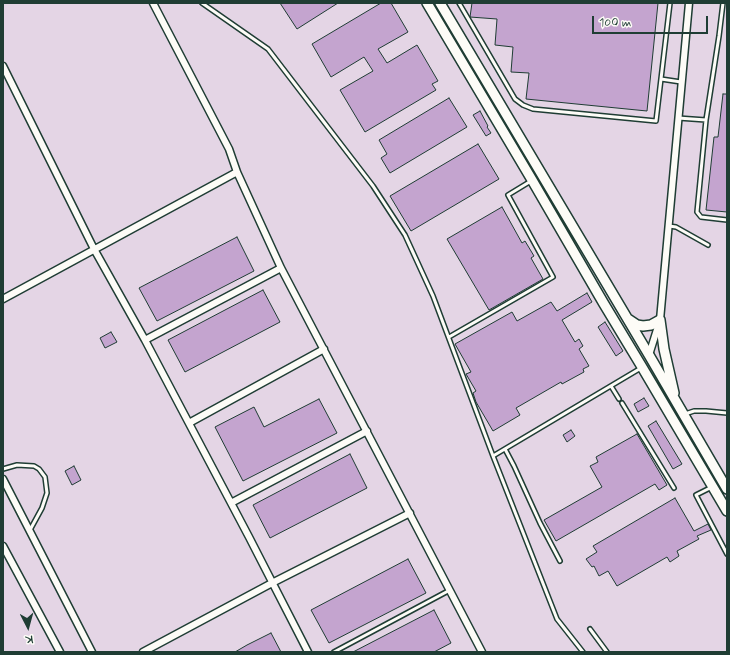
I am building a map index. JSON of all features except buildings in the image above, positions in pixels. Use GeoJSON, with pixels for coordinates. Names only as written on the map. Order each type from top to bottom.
{"type":"FeatureCollection","features":[{"type":"Feature","properties":{"kind":"street"},"geometry":{"type":"LineString","coordinates":[[153,3],[230,150],[237,172],[281,268],[482,652]]}},
{"type":"Feature","properties":{"kind":"street"},"geometry":{"type":"LineString","coordinates":[[427,3],[727,511]]}},
{"type":"Feature","properties":{"kind":"street"},"geometry":{"type":"LineString","coordinates":[[440,3],[725,483],[712,487]]}},
{"type":"Feature","properties":{"kind":"street"},"geometry":{"type":"LineString","coordinates":[[642,367],[649,355],[660,320],[689,3]]}},
{"type":"Feature","properties":{"kind":"street"},"geometry":{"type":"LineString","coordinates":[[3,66],[94,249],[145,340],[308,652]]}},
{"type":"Feature","properties":{"kind":"street"},"geometry":{"type":"LineString","coordinates":[[3,299],[237,172]]}},
{"type":"Feature","properties":{"kind":"street"},"geometry":{"type":"LineString","coordinates":[[532,180],[542,175]]}},
{"type":"Feature","properties":{"kind":"street"},"geometry":{"type":"LineString","coordinates":[[145,340],[281,268]]}},
{"type":"Feature","properties":{"kind":"street"},"geometry":{"type":"LineString","coordinates":[[626,318],[637,325],[643,326],[651,325],[660,320]]}},
{"type":"Feature","properties":{"kind":"street"},"geometry":{"type":"LineString","coordinates":[[660,320],[664,349],[677,404]]}},
{"type":"Feature","properties":{"kind":"street"},"geometry":{"type":"LineString","coordinates":[[189,423],[324,350]]}},
{"type":"Feature","properties":{"kind":"street"},"geometry":{"type":"LineString","coordinates":[[672,418],[684,415]]}},
{"type":"Feature","properties":{"kind":"street"},"geometry":{"type":"LineString","coordinates":[[231,503],[367,431]]}},
{"type":"Feature","properties":{"kind":"street"},"geometry":{"type":"LineString","coordinates":[[3,479],[92,652]]}},
{"type":"Feature","properties":{"kind":"street"},"geometry":{"type":"LineString","coordinates":[[143,652],[272,583],[410,513]]}},
{"type":"Feature","properties":{"kind":"street"},"geometry":{"type":"LineString","coordinates":[[3,546],[60,652]]}},
{"type":"Feature","properties":{"kind":"lane"},"geometry":{"type":"LineString","coordinates":[[202,3],[268,49],[373,186],[405,235],[433,296],[493,456],[557,619],[583,652]]}},
{"type":"Feature","properties":{"kind":"lane"},"geometry":{"type":"LineString","coordinates":[[459,3],[515,99],[528,108],[656,121],[670,3]]}},
{"type":"Feature","properties":{"kind":"lane"},"geometry":{"type":"LineString","coordinates":[[723,3],[706,120],[697,212],[701,217],[727,220]]}},
{"type":"Feature","properties":{"kind":"lane"},"geometry":{"type":"LineString","coordinates":[[722,8],[727,8]]}},
{"type":"Feature","properties":{"kind":"lane"},"geometry":{"type":"LineString","coordinates":[[661,79],[681,82]]}},
{"type":"Feature","properties":{"kind":"lane"},"geometry":{"type":"LineString","coordinates":[[678,118],[706,120]]}},
{"type":"Feature","properties":{"kind":"lane"},"geometry":{"type":"LineString","coordinates":[[449,337],[553,277],[508,195],[532,180]]}},
{"type":"Feature","properties":{"kind":"lane"},"geometry":{"type":"LineString","coordinates":[[669,226],[676,227],[708,245]]}},
{"type":"Feature","properties":{"kind":"lane"},"geometry":{"type":"LineString","coordinates":[[493,456],[642,367]]}},
{"type":"Feature","properties":{"kind":"lane"},"geometry":{"type":"LineString","coordinates":[[611,386],[619,399]]}},
{"type":"Feature","properties":{"kind":"lane"},"geometry":{"type":"LineString","coordinates":[[622,403],[674,488]]}},
{"type":"Feature","properties":{"kind":"lane"},"geometry":{"type":"LineString","coordinates":[[684,415],[694,411],[706,410],[727,413]]}},
{"type":"Feature","properties":{"kind":"lane"},"geometry":{"type":"LineString","coordinates":[[505,449],[540,523],[560,561]]}},
{"type":"Feature","properties":{"kind":"lane"},"geometry":{"type":"LineString","coordinates":[[3,469],[17,465],[34,466],[39,468],[45,477],[47,493],[42,508],[30,530]]}},
{"type":"Feature","properties":{"kind":"lane"},"geometry":{"type":"LineString","coordinates":[[712,487],[696,495],[727,554]]}},
{"type":"Feature","properties":{"kind":"lane"},"geometry":{"type":"LineString","coordinates":[[334,652],[450,590]]}},
{"type":"Feature","properties":{"kind":"lane"},"geometry":{"type":"LineString","coordinates":[[590,629],[607,652]]}},
{"type":"Feature","properties":{"kind":"shaded area"},"geometry":{"type":"Polygon","coordinates":[[[3,3],[727,3],[727,652],[3,652],[3,3]]]}}]}
